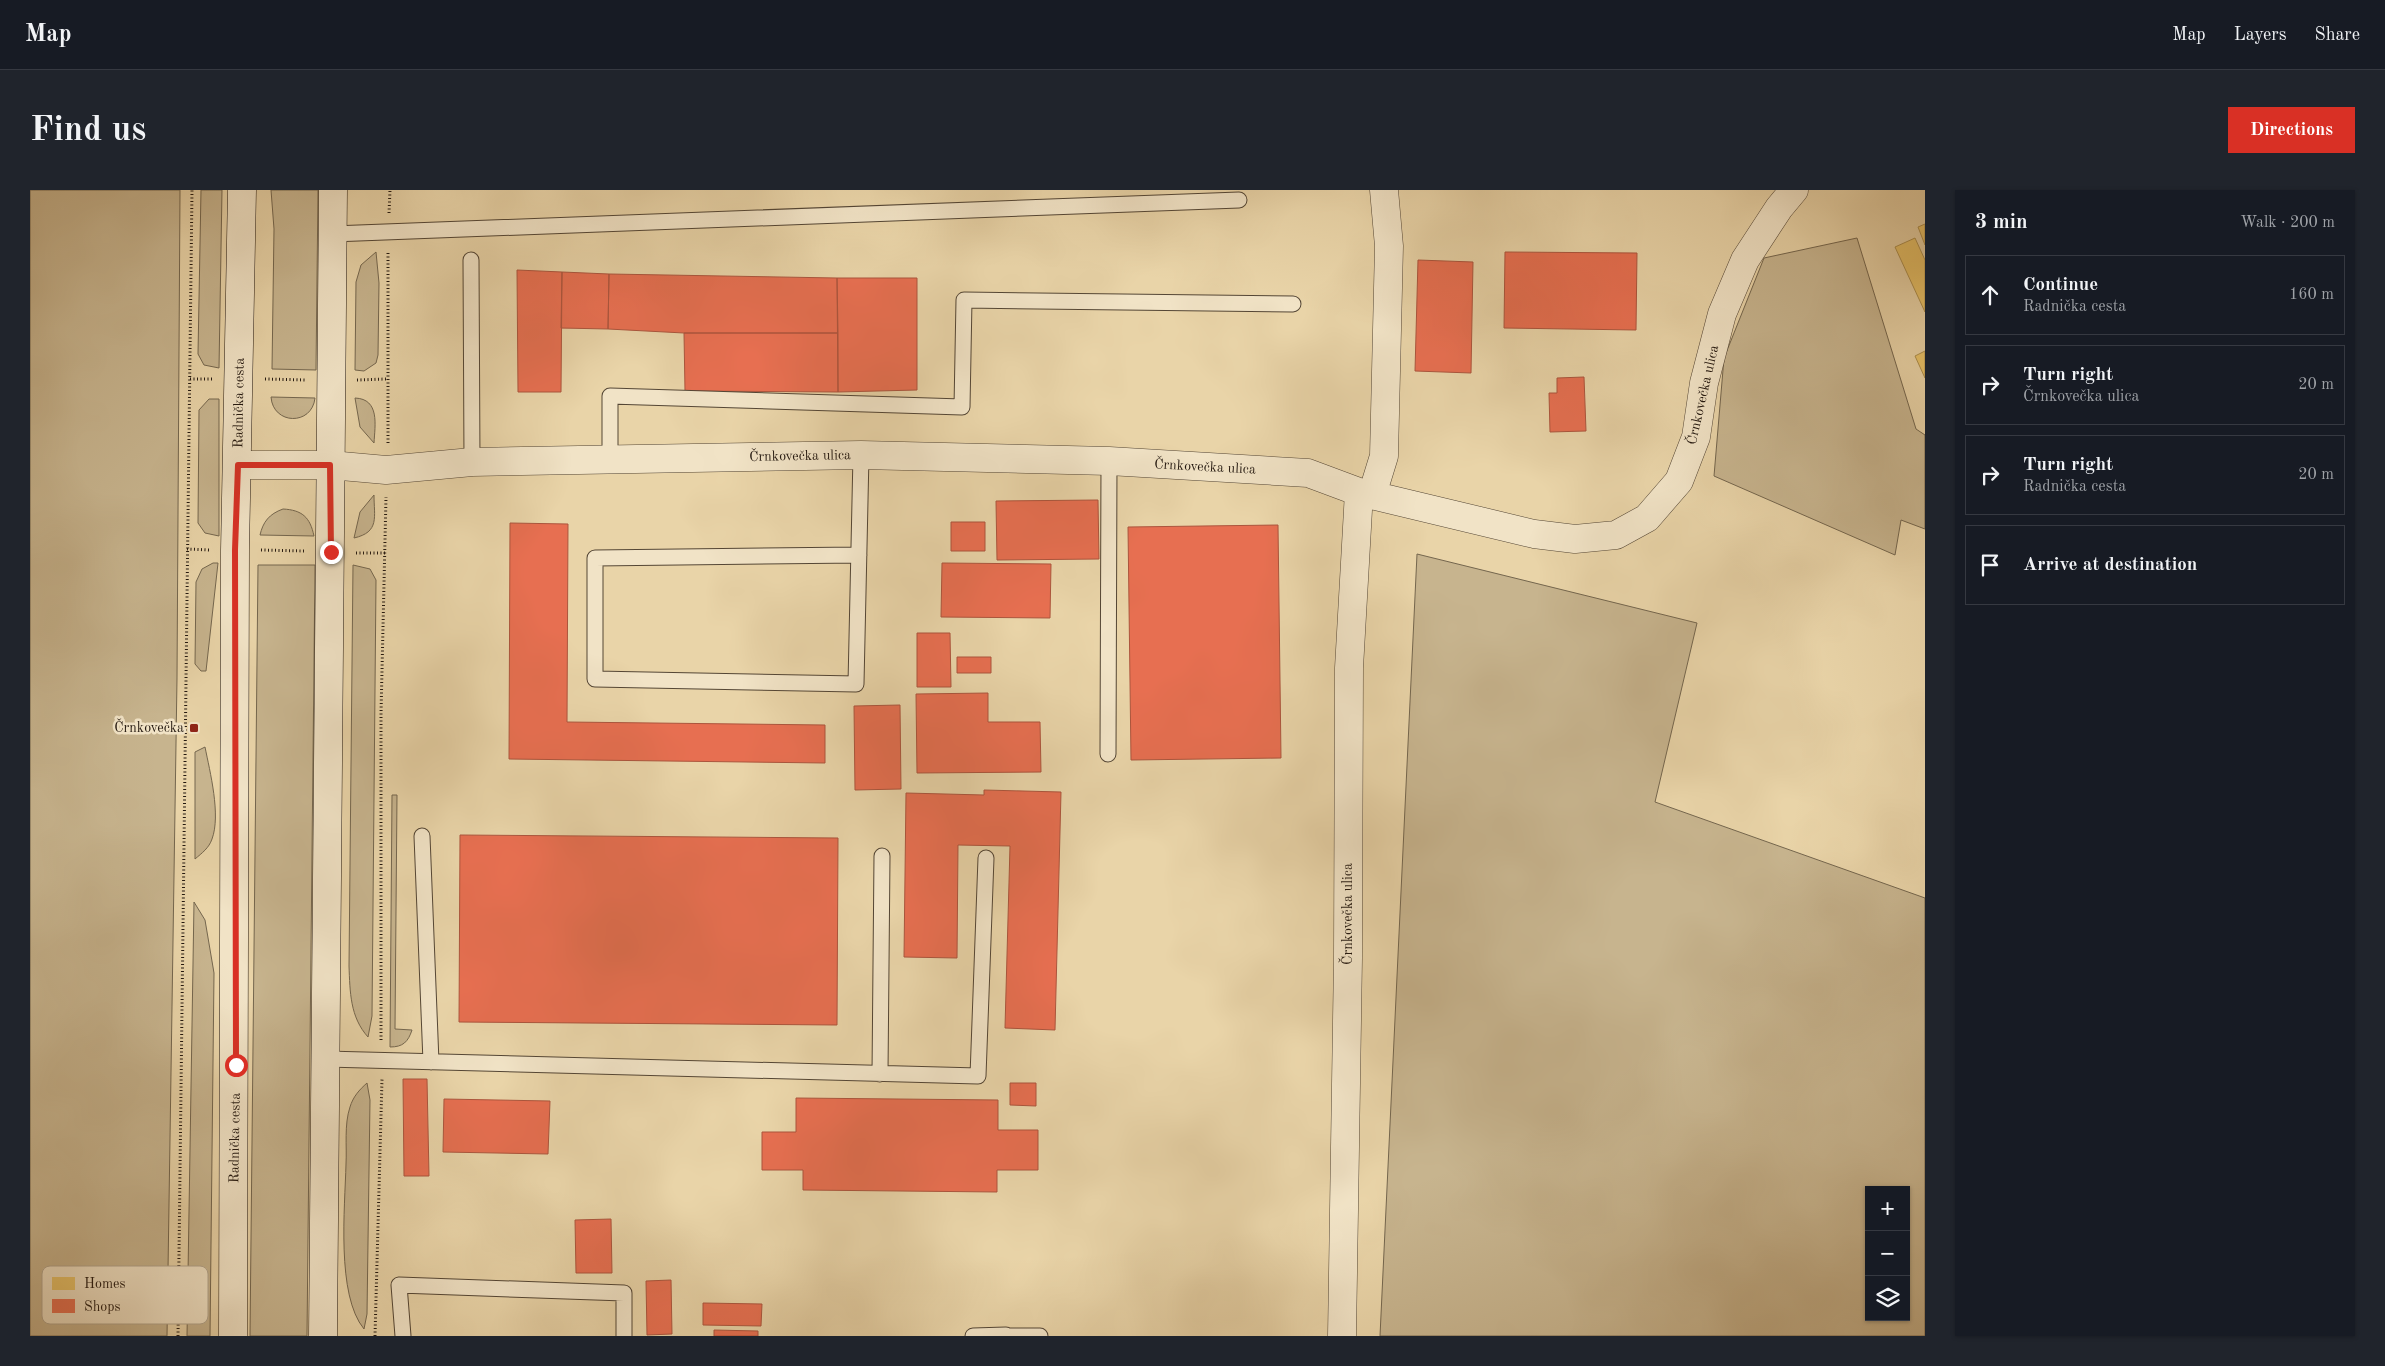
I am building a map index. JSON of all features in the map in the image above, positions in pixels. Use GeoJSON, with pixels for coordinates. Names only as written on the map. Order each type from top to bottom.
{"type":"FeatureCollection","features":[{"type":"Feature","properties":{"kind":"street","name":"Radnička cesta"},"geometry":{"type":"LineString","coordinates":[[233,1336],[236,1065],[235,550],[242,190]]}},
{"type":"Feature","properties":{"kind":"street"},"geometry":{"type":"LineString","coordinates":[[323,1336],[333,190]]}},
{"type":"Feature","properties":{"kind":"street"},"geometry":{"type":"LineString","coordinates":[[1366,493],[1384,456],[1389,246],[1384,190]]}},
{"type":"Feature","properties":{"kind":"street","name":"Črnkovečka ulica"},"geometry":{"type":"LineString","coordinates":[[238,465],[330,465],[386,470],[472,462],[861,455],[1109,461],[1308,473],[1366,493],[1534,534],[1575,539],[1616,535],[1647,518],[1679,481],[1696,437],[1704,383],[1722,314],[1745,260],[1779,208],[1794,190]]}},
{"type":"Feature","properties":{"kind":"street","name":"Črnkovečka ulica"},"geometry":{"type":"LineString","coordinates":[[1342,1336],[1348,958],[1349,668],[1366,493]]}},
{"type":"Feature","properties":{"kind":"lane"},"geometry":{"type":"LineString","coordinates":[[332,234],[1239,200]]}},
{"type":"Feature","properties":{"kind":"lane"},"geometry":{"type":"LineString","coordinates":[[471,260],[472,462]]}},
{"type":"Feature","properties":{"kind":"lane"},"geometry":{"type":"LineString","coordinates":[[610,460],[610,396],[962,407],[964,300],[1293,304]]}},
{"type":"Feature","properties":{"kind":"lane"},"geometry":{"type":"LineString","coordinates":[[859,555],[595,558],[596,679],[856,684],[859,555],[861,455]]}},
{"type":"Feature","properties":{"kind":"lane"},"geometry":{"type":"LineString","coordinates":[[1108,754],[1109,461]]}},
{"type":"Feature","properties":{"kind":"lane"},"geometry":{"type":"LineString","coordinates":[[422,836],[431,1062]]}},
{"type":"Feature","properties":{"kind":"lane"},"geometry":{"type":"LineString","coordinates":[[880,1074],[882,856]]}},
{"type":"Feature","properties":{"kind":"lane"},"geometry":{"type":"LineString","coordinates":[[326,1059],[978,1076],[986,858]]}},
{"type":"Feature","properties":{"kind":"lane"},"geometry":{"type":"LineString","coordinates":[[403,1336],[399,1285],[624,1293],[624,1336]]}},
{"type":"Feature","properties":{"kind":"lane"},"geometry":{"type":"LineString","coordinates":[[973,1336],[1040,1336]]}},
{"type":"Feature","properties":{"kind":"path"},"geometry":{"type":"LineString","coordinates":[[179,1266],[188,699],[192,190]]}},
{"type":"Feature","properties":{"kind":"path"},"geometry":{"type":"LineString","coordinates":[[389,222],[390,190]]}},
{"type":"Feature","properties":{"kind":"path"},"geometry":{"type":"LineString","coordinates":[[388,246],[386,379],[388,445]]}},
{"type":"Feature","properties":{"kind":"path"},"geometry":{"type":"LineString","coordinates":[[190,379],[220,380]]}},
{"type":"Feature","properties":{"kind":"path"},"geometry":{"type":"LineString","coordinates":[[269,379],[315,380]]}},
{"type":"Feature","properties":{"kind":"path"},"geometry":{"type":"LineString","coordinates":[[350,381],[386,379]]}},
{"type":"Feature","properties":{"kind":"path"},"geometry":{"type":"LineString","coordinates":[[381,1022],[381,714],[386,488]]}},
{"type":"Feature","properties":{"kind":"path"},"geometry":{"type":"LineString","coordinates":[[188,549],[217,550]]}},
{"type":"Feature","properties":{"kind":"path"},"geometry":{"type":"LineString","coordinates":[[257,550],[313,552]]}},
{"type":"Feature","properties":{"kind":"path"},"geometry":{"type":"LineString","coordinates":[[354,553],[385,553]]}},
{"type":"Feature","properties":{"kind":"path"},"geometry":{"type":"LineString","coordinates":[[375,1336],[382,1080]]}},
{"type":"Feature","properties":{"kind":"shaded area"},"geometry":{"type":"Polygon","coordinates":[[[30,190],[180,190],[177,678],[168,1266],[42,1266],[42,1324],[167,1324],[167,1336],[30,1336],[30,190]]]}},
{"type":"Feature","properties":{"kind":"shaded area"},"geometry":{"type":"Polygon","coordinates":[[[201,190],[222,190],[219,368],[204,365],[198,354],[201,190]]]}},
{"type":"Feature","properties":{"kind":"shaded area"},"geometry":{"type":"Polygon","coordinates":[[[271,190],[318,190],[316,370],[272,369],[274,229],[271,190]]]}},
{"type":"Feature","properties":{"kind":"shaded area"},"geometry":{"type":"Polygon","coordinates":[[[1857,238],[1916,429],[1925,435],[1925,529],[1901,520],[1895,555],[1714,476],[1724,358],[1764,258],[1857,238]]]}},
{"type":"Feature","properties":{"kind":"shaded area"},"geometry":{"type":"Polygon","coordinates":[[[376,252],[379,283],[378,355],[376,363],[364,371],[355,370],[356,282],[361,265],[376,252]]]}},
{"type":"Feature","properties":{"kind":"shaded area"},"geometry":{"type":"Polygon","coordinates":[[[271,397],[315,398],[307,414],[293,418],[285,417],[278,413],[273,406],[271,397]]]}},
{"type":"Feature","properties":{"kind":"shaded area"},"geometry":{"type":"Polygon","coordinates":[[[355,398],[363,399],[372,408],[375,421],[374,443],[360,427],[355,398]]]}},
{"type":"Feature","properties":{"kind":"shaded area"},"geometry":{"type":"Polygon","coordinates":[[[209,399],[219,399],[219,536],[205,533],[198,523],[199,410],[209,399]]]}},
{"type":"Feature","properties":{"kind":"shaded area"},"geometry":{"type":"Polygon","coordinates":[[[374,495],[375,517],[372,528],[368,532],[354,538],[360,512],[374,495]]]}},
{"type":"Feature","properties":{"kind":"shaded area"},"geometry":{"type":"Polygon","coordinates":[[[283,509],[295,511],[304,516],[310,524],[314,536],[260,535],[267,519],[283,509]]]}},
{"type":"Feature","properties":{"kind":"shaded area"},"geometry":{"type":"Polygon","coordinates":[[[1417,554],[1697,623],[1655,802],[1925,898],[1925,1336],[1380,1336],[1417,554]]]}},
{"type":"Feature","properties":{"kind":"shaded area"},"geometry":{"type":"Polygon","coordinates":[[[213,563],[218,563],[206,671],[201,671],[195,664],[196,582],[202,569],[213,563]]]}},
{"type":"Feature","properties":{"kind":"shaded area"},"geometry":{"type":"Polygon","coordinates":[[[258,565],[315,565],[307,1336],[250,1336],[258,565]]]}},
{"type":"Feature","properties":{"kind":"shaded area"},"geometry":{"type":"Polygon","coordinates":[[[353,565],[370,569],[376,580],[372,1016],[368,1037],[354,1013],[349,966],[353,565]]]}},
{"type":"Feature","properties":{"kind":"shaded area"},"geometry":{"type":"Polygon","coordinates":[[[205,747],[214,793],[215,818],[212,839],[205,850],[195,859],[195,752],[205,747]]]}},
{"type":"Feature","properties":{"kind":"shaded area"},"geometry":{"type":"Polygon","coordinates":[[[392,795],[397,795],[395,1029],[412,1030],[409,1038],[404,1043],[390,1047],[392,795]]]}},
{"type":"Feature","properties":{"kind":"shaded area"},"geometry":{"type":"Polygon","coordinates":[[[194,902],[205,920],[214,973],[210,1336],[187,1336],[187,1324],[208,1324],[208,1266],[188,1266],[194,902]]]}},
{"type":"Feature","properties":{"kind":"shaded area"},"geometry":{"type":"Polygon","coordinates":[[[367,1083],[370,1100],[367,1314],[364,1329],[355,1314],[349,1295],[344,1250],[344,1226],[347,1121],[353,1100],[367,1083]]]}},
{"type":"Feature","properties":{"kind":"building: Homes"},"geometry":{"type":"Polygon","coordinates":[[[1925,224],[1925,245],[1918,227],[1925,224]]]}},
{"type":"Feature","properties":{"kind":"building: Homes"},"geometry":{"type":"Polygon","coordinates":[[[1915,238],[1925,260],[1925,312],[1895,247],[1915,238]]]}},
{"type":"Feature","properties":{"kind":"building: Homes"},"geometry":{"type":"Polygon","coordinates":[[[1925,351],[1925,378],[1915,356],[1925,351]]]}},
{"type":"Feature","properties":{"kind":"building: Shops"},"geometry":{"type":"Polygon","coordinates":[[[1505,252],[1637,253],[1636,330],[1504,328],[1505,252]]]}},
{"type":"Feature","properties":{"kind":"building: Shops"},"geometry":{"type":"Polygon","coordinates":[[[1418,260],[1473,262],[1471,373],[1415,371],[1418,260]]]}},
{"type":"Feature","properties":{"kind":"building: Shops"},"geometry":{"type":"Polygon","coordinates":[[[517,270],[562,272],[561,392],[518,392],[517,270]]]}},
{"type":"Feature","properties":{"kind":"building: Shops"},"geometry":{"type":"Polygon","coordinates":[[[562,272],[609,274],[608,329],[561,328],[562,272]]]}},
{"type":"Feature","properties":{"kind":"building: Shops"},"geometry":{"type":"Polygon","coordinates":[[[609,274],[837,278],[838,333],[684,333],[608,329],[609,274]]]}},
{"type":"Feature","properties":{"kind":"building: Shops"},"geometry":{"type":"Polygon","coordinates":[[[837,278],[917,278],[917,390],[838,392],[837,278]]]}},
{"type":"Feature","properties":{"kind":"building: Shops"},"geometry":{"type":"Polygon","coordinates":[[[684,333],[838,333],[838,392],[685,391],[684,333]]]}},
{"type":"Feature","properties":{"kind":"building: Shops"},"geometry":{"type":"Polygon","coordinates":[[[1584,377],[1586,431],[1550,432],[1549,393],[1557,393],[1557,378],[1584,377]]]}},
{"type":"Feature","properties":{"kind":"building: Shops"},"geometry":{"type":"Polygon","coordinates":[[[1098,500],[1099,559],[997,560],[996,501],[1098,500]]]}},
{"type":"Feature","properties":{"kind":"building: Shops"},"geometry":{"type":"Polygon","coordinates":[[[951,522],[985,522],[985,551],[951,551],[951,522]]]}},
{"type":"Feature","properties":{"kind":"building: Shops"},"geometry":{"type":"Polygon","coordinates":[[[510,523],[568,524],[567,722],[825,725],[825,763],[509,759],[510,523]]]}},
{"type":"Feature","properties":{"kind":"building: Shops"},"geometry":{"type":"Polygon","coordinates":[[[1278,525],[1281,758],[1131,760],[1128,527],[1278,525]]]}},
{"type":"Feature","properties":{"kind":"building: Shops"},"geometry":{"type":"Polygon","coordinates":[[[942,563],[1051,564],[1050,618],[941,617],[942,563]]]}},
{"type":"Feature","properties":{"kind":"building: Shops"},"geometry":{"type":"Polygon","coordinates":[[[917,633],[950,633],[951,687],[917,687],[917,633]]]}},
{"type":"Feature","properties":{"kind":"building: Shops"},"geometry":{"type":"Polygon","coordinates":[[[957,657],[991,657],[991,673],[957,673],[957,657]]]}},
{"type":"Feature","properties":{"kind":"building: Shops"},"geometry":{"type":"Polygon","coordinates":[[[988,693],[988,722],[1040,722],[1041,772],[917,773],[916,694],[988,693]]]}},
{"type":"Feature","properties":{"kind":"building: Shops"},"geometry":{"type":"Polygon","coordinates":[[[900,705],[901,789],[855,790],[854,706],[900,705]]]}},
{"type":"Feature","properties":{"kind":"building: Shops"},"geometry":{"type":"Polygon","coordinates":[[[984,790],[1061,792],[1055,1030],[1005,1028],[1010,846],[958,845],[957,958],[904,957],[906,793],[984,795],[984,790]]]}},
{"type":"Feature","properties":{"kind":"building: Shops"},"geometry":{"type":"Polygon","coordinates":[[[460,835],[838,838],[837,1025],[459,1022],[460,835]]]}},
{"type":"Feature","properties":{"kind":"building: Shops"},"geometry":{"type":"Polygon","coordinates":[[[403,1079],[427,1079],[429,1176],[404,1176],[403,1079]]]}},
{"type":"Feature","properties":{"kind":"building: Shops"},"geometry":{"type":"Polygon","coordinates":[[[1010,1083],[1036,1083],[1036,1106],[1010,1105],[1010,1083]]]}},
{"type":"Feature","properties":{"kind":"building: Shops"},"geometry":{"type":"Polygon","coordinates":[[[796,1098],[998,1100],[998,1130],[1038,1130],[1038,1170],[997,1170],[997,1192],[803,1190],[803,1170],[762,1170],[762,1132],[796,1132],[796,1098]]]}},
{"type":"Feature","properties":{"kind":"building: Shops"},"geometry":{"type":"Polygon","coordinates":[[[444,1099],[550,1101],[548,1154],[443,1152],[444,1099]]]}},
{"type":"Feature","properties":{"kind":"building: Shops"},"geometry":{"type":"Polygon","coordinates":[[[611,1219],[612,1273],[576,1273],[575,1220],[611,1219]]]}},
{"type":"Feature","properties":{"kind":"building: Shops"},"geometry":{"type":"Polygon","coordinates":[[[671,1280],[672,1334],[647,1335],[646,1281],[671,1280]]]}},
{"type":"Feature","properties":{"kind":"building: Shops"},"geometry":{"type":"Polygon","coordinates":[[[703,1303],[762,1304],[761,1326],[703,1325],[703,1303]]]}},
{"type":"Feature","properties":{"kind":"building: Shops"},"geometry":{"type":"Polygon","coordinates":[[[714,1330],[758,1331],[758,1336],[714,1336],[714,1330]]]}},
{"type":"Feature","properties":{"kind":"place","name":"Črnkovečka"},"geometry":{"type":"Point","coordinates":[194,728]}},
{"type":"Feature","properties":{"kind":"route"},"geometry":{"type":"LineString","coordinates":[[236,1065],[235,550],[238,465],[330,465],[331,552]]}}]}
